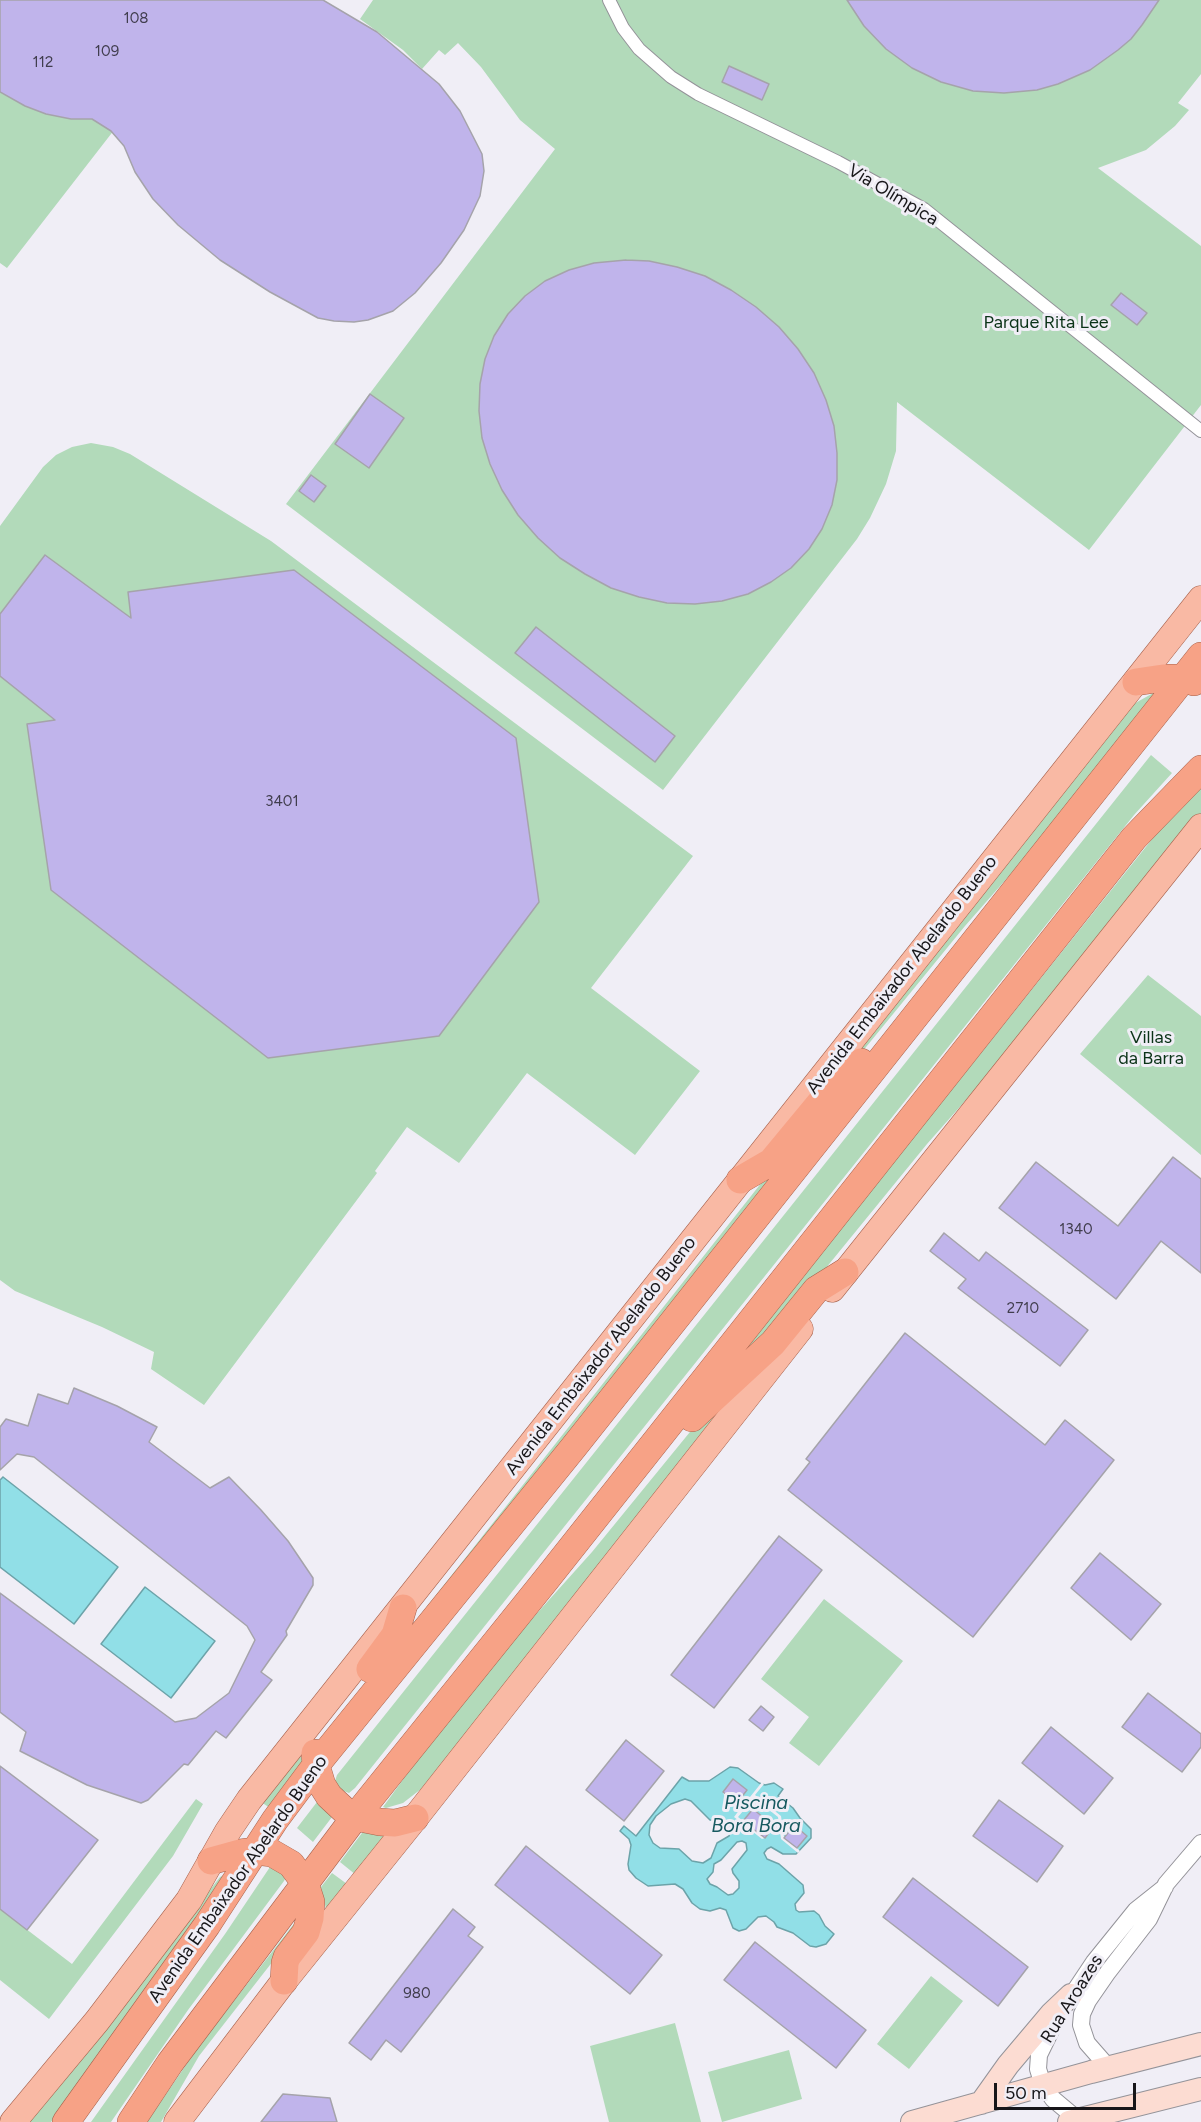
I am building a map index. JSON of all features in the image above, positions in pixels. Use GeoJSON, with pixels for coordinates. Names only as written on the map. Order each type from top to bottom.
{"type":"FeatureCollection","features":[{"type":"Feature","properties":{"kind":"highway","name":"Avenida Embaixador Abelardo Bueno"},"geometry":{"type":"LineString","coordinates":[[66,2122],[207,1925],[275,1820],[316,1765],[876,1068],[1005,900],[1192,682],[1201,656]]}},
{"type":"Feature","properties":{"kind":"highway"},"geometry":{"type":"LineString","coordinates":[[1136,682],[1163,678],[1192,682]]}},
{"type":"Feature","properties":{"kind":"highway"},"geometry":{"type":"LineString","coordinates":[[131,2122],[171,2063],[355,1816],[545,1581],[1134,838],[1201,769]]}},
{"type":"Feature","properties":{"kind":"highway"},"geometry":{"type":"LineString","coordinates":[[740,1180],[771,1162],[819,1104],[873,1048],[963,937],[1005,900]]}},
{"type":"Feature","properties":{"kind":"highway"},"geometry":{"type":"LineString","coordinates":[[545,1581],[604,1526],[698,1412],[773,1343],[816,1290],[845,1272]]}},
{"type":"Feature","properties":{"kind":"highway"},"geometry":{"type":"LineString","coordinates":[[403,1608],[391,1642],[326,1725],[316,1746],[316,1765],[322,1785],[329,1796],[355,1816],[369,1821],[395,1823],[415,1818]]}},
{"type":"Feature","properties":{"kind":"highway"},"geometry":{"type":"LineString","coordinates":[[211,1862],[255,1851],[272,1853],[291,1864],[305,1883],[310,1902],[310,1918],[306,1932],[285,1963],[284,1981]]}},
{"type":"Feature","properties":{"kind":"main road","name":"Avenida Embaixador Abelardo Bueno"},"geometry":{"type":"LineString","coordinates":[[13,2122],[104,2012],[189,1900],[249,1800],[1201,599]]}},
{"type":"Feature","properties":{"kind":"main road"},"geometry":{"type":"LineString","coordinates":[[177,2122],[284,1981],[845,1272],[1201,827]]}},
{"type":"Feature","properties":{"kind":"main road"},"geometry":{"type":"LineString","coordinates":[[981,2103],[1008,2065],[1044,2022],[1071,1995]]}},
{"type":"Feature","properties":{"kind":"main road"},"geometry":{"type":"LineString","coordinates":[[912,2122],[1108,2067],[1201,2044]]}},
{"type":"Feature","properties":{"kind":"main road"},"geometry":{"type":"LineString","coordinates":[[1074,2121],[1201,2089]]}},
{"type":"Feature","properties":{"kind":"street","name":"Via Olímpica"},"geometry":{"type":"LineString","coordinates":[[609,0],[623,28],[634,42],[671,78],[698,94],[838,162],[924,210],[1201,431]]}},
{"type":"Feature","properties":{"kind":"street","name":"Rua Aroazes"},"geometry":{"type":"LineString","coordinates":[[1108,2067],[1087,2043],[1082,2025],[1082,2014],[1108,1972],[1149,1919],[1165,1887],[1201,1842]]}},
{"type":"Feature","properties":{"kind":"street","name":"Rua Aroazes"},"geometry":{"type":"LineString","coordinates":[[1043,2085],[1037,2062],[1039,2055],[1071,1995],[1098,1956],[1136,1910],[1165,1887]]}},
{"type":"Feature","properties":{"kind":"street"},"geometry":{"type":"LineString","coordinates":[[1043,2085],[1074,2121]]}},
{"type":"Feature","properties":{"kind":"green space"},"geometry":{"type":"Polygon","coordinates":[[[0,0],[215,0],[7,268],[0,263],[0,0]]]}},
{"type":"Feature","properties":{"kind":"green space","name":"Parque Rita Lee"},"geometry":{"type":"Polygon","coordinates":[[[373,0],[1201,0],[1201,74],[1178,103],[1189,110],[1175,126],[1146,150],[1098,168],[1201,246],[1201,405],[1089,550],[897,402],[896,451],[886,484],[870,518],[857,539],[663,790],[286,504],[555,149],[520,120],[481,67],[458,43],[445,55],[439,50],[422,69],[403,50],[360,19],[373,0]]]}},
{"type":"Feature","properties":{"kind":"green space"},"geometry":{"type":"Polygon","coordinates":[[[91,443],[113,447],[130,454],[271,541],[693,856],[591,988],[700,1071],[635,1155],[527,1073],[459,1163],[407,1127],[375,1171],[377,1173],[204,1405],[151,1369],[154,1352],[102,1327],[15,1291],[0,1280],[0,526],[43,467],[56,455],[72,447],[91,443]]]}},
{"type":"Feature","properties":{"kind":"green space"},"geometry":{"type":"Polygon","coordinates":[[[1155,692],[1094,779],[965,926],[853,1063],[845,1063],[1130,706],[1155,692]]]}},
{"type":"Feature","properties":{"kind":"green space"},"geometry":{"type":"Polygon","coordinates":[[[1151,755],[1172,773],[1134,815],[355,1788],[349,1793],[341,1790],[335,1781],[337,1775],[1151,755]]]}},
{"type":"Feature","properties":{"kind":"green space"},"geometry":{"type":"Polygon","coordinates":[[[1201,786],[1201,814],[1018,1041],[927,1144],[777,1328],[725,1373],[1165,823],[1201,786]]]}},
{"type":"Feature","properties":{"kind":"green space","name":"Villas da Barra"},"geometry":{"type":"Polygon","coordinates":[[[1148,975],[1201,1016],[1201,1155],[1080,1054],[1148,975]]]}},
{"type":"Feature","properties":{"kind":"green space"},"geometry":{"type":"Polygon","coordinates":[[[841,1095],[331,1728],[811,1120],[841,1095]]]}},
{"type":"Feature","properties":{"kind":"green space"},"geometry":{"type":"Polygon","coordinates":[[[757,1370],[421,1789],[403,1803],[383,1807],[470,1688],[592,1552],[703,1416],[757,1370]]]}},
{"type":"Feature","properties":{"kind":"green space"},"geometry":{"type":"Polygon","coordinates":[[[824,1599],[903,1661],[819,1766],[789,1743],[809,1717],[761,1679],[824,1599]]]}},
{"type":"Feature","properties":{"kind":"green space"},"geometry":{"type":"Polygon","coordinates":[[[300,1755],[303,1761],[273,1810],[261,1802],[300,1755]]]}},
{"type":"Feature","properties":{"kind":"green space"},"geometry":{"type":"Polygon","coordinates":[[[196,1799],[203,1804],[173,1856],[49,2019],[0,1980],[0,1909],[72,1964],[196,1799]]]}},
{"type":"Feature","properties":{"kind":"green space"},"geometry":{"type":"Polygon","coordinates":[[[317,1802],[332,1817],[313,1842],[297,1828],[317,1802]]]}},
{"type":"Feature","properties":{"kind":"green space"},"geometry":{"type":"Polygon","coordinates":[[[366,1831],[384,1834],[384,1836],[356,1875],[340,1862],[366,1831]]]}},
{"type":"Feature","properties":{"kind":"green space"},"geometry":{"type":"Polygon","coordinates":[[[270,1867],[279,1869],[284,1881],[188,2010],[111,2122],[91,2122],[225,1934],[270,1867]]]}},
{"type":"Feature","properties":{"kind":"green space"},"geometry":{"type":"Polygon","coordinates":[[[332,1873],[347,1884],[326,1909],[321,1887],[332,1873]]]}},
{"type":"Feature","properties":{"kind":"green space"},"geometry":{"type":"Polygon","coordinates":[[[224,1875],[224,1882],[51,2122],[29,2122],[220,1877],[224,1875]]]}},
{"type":"Feature","properties":{"kind":"green space"},"geometry":{"type":"Polygon","coordinates":[[[296,1921],[291,1938],[199,2056],[161,2122],[147,2122],[199,2046],[296,1921]]]}},
{"type":"Feature","properties":{"kind":"green space"},"geometry":{"type":"Polygon","coordinates":[[[931,1976],[963,2001],[909,2069],[877,2044],[931,1976]]]}},
{"type":"Feature","properties":{"kind":"green space"},"geometry":{"type":"Polygon","coordinates":[[[675,2023],[701,2122],[609,2122],[590,2046],[675,2023]]]}},
{"type":"Feature","properties":{"kind":"green space"},"geometry":{"type":"Polygon","coordinates":[[[789,2050],[802,2099],[722,2122],[708,2072],[789,2050]]]}},
{"type":"Feature","properties":{"kind":"water"},"geometry":{"type":"Polygon","coordinates":[[[3,1477],[118,1567],[74,1624],[0,1567],[0,1480],[3,1477]]]}},
{"type":"Feature","properties":{"kind":"water"},"geometry":{"type":"Polygon","coordinates":[[[145,1587],[215,1641],[171,1698],[101,1644],[145,1587]]]}},
{"type":"Feature","properties":{"kind":"water","name":"Piscina Bora Bora"},"geometry":{"type":"Polygon","coordinates":[[[730,1767],[738,1768],[759,1783],[765,1785],[774,1783],[783,1789],[778,1796],[793,1808],[811,1829],[811,1838],[796,1854],[783,1854],[771,1847],[764,1853],[767,1859],[779,1864],[803,1885],[804,1893],[795,1904],[796,1910],[799,1912],[814,1911],[819,1915],[825,1926],[834,1934],[826,1944],[810,1946],[793,1933],[777,1927],[766,1916],[758,1917],[746,1929],[739,1931],[733,1928],[726,1910],[700,1909],[692,1903],[683,1889],[675,1884],[648,1886],[629,1870],[631,1845],[629,1839],[620,1831],[624,1826],[636,1836],[682,1777],[689,1781],[709,1781],[730,1767]],[[685,1799],[671,1804],[656,1816],[650,1825],[649,1835],[653,1843],[660,1848],[679,1849],[692,1861],[703,1863],[711,1858],[717,1843],[729,1836],[731,1829],[724,1822],[710,1820],[691,1801],[685,1799]],[[737,1842],[721,1860],[714,1864],[713,1872],[707,1879],[710,1884],[728,1895],[733,1894],[739,1888],[739,1881],[732,1869],[747,1850],[746,1843],[737,1842]]]}},
{"type":"Feature","properties":{"kind":"pier"},"geometry":{"type":"Polygon","coordinates":[[[733,1779],[747,1790],[737,1802],[742,1807],[762,1782],[764,1784],[755,1795],[781,1816],[784,1837],[794,1825],[807,1836],[797,1848],[800,1851],[798,1853],[781,1839],[778,1817],[754,1798],[738,1817],[743,1821],[753,1809],[774,1826],[765,1838],[762,1839],[734,1817],[740,1809],[723,1792],[733,1779]]]}},
{"type":"Feature","properties":{"kind":"building"},"geometry":{"type":"Polygon","coordinates":[[[0,0],[323,0],[377,32],[439,84],[460,111],[482,154],[484,171],[480,196],[464,230],[441,263],[415,293],[393,311],[368,320],[354,322],[318,318],[270,292],[220,260],[178,225],[153,199],[135,172],[124,146],[111,131],[92,119],[71,119],[46,114],[25,106],[0,92],[0,0]]]}},
{"type":"Feature","properties":{"kind":"building"},"geometry":{"type":"Polygon","coordinates":[[[847,0],[1159,0],[1131,39],[1090,70],[1058,84],[1037,90],[1004,93],[973,91],[941,82],[912,68],[886,49],[864,26],[847,0]]]}},
{"type":"Feature","properties":{"kind":"building"},"geometry":{"type":"Polygon","coordinates":[[[729,66],[769,84],[762,100],[722,82],[729,66]]]}},
{"type":"Feature","properties":{"kind":"building"},"geometry":{"type":"Polygon","coordinates":[[[626,260],[649,261],[705,276],[756,307],[779,327],[798,349],[814,373],[826,400],[834,426],[837,453],[837,480],[832,505],[822,529],[809,549],[791,568],[748,594],[722,601],[695,604],[667,603],[611,588],[560,558],[538,538],[518,515],[502,490],[490,464],[482,438],[479,411],[480,384],[485,359],[494,336],[508,314],[525,296],[545,281],[569,270],[594,263],[626,260]]]}},
{"type":"Feature","properties":{"kind":"building"},"geometry":{"type":"Polygon","coordinates":[[[1121,293],[1147,313],[1137,325],[1111,305],[1121,293]]]}},
{"type":"Feature","properties":{"kind":"building"},"geometry":{"type":"Polygon","coordinates":[[[370,394],[404,418],[369,468],[335,444],[370,394]]]}},
{"type":"Feature","properties":{"kind":"building"},"geometry":{"type":"Polygon","coordinates":[[[311,475],[326,486],[314,502],[299,491],[311,475]]]}},
{"type":"Feature","properties":{"kind":"building"},"geometry":{"type":"Polygon","coordinates":[[[45,555],[131,618],[128,592],[294,570],[516,738],[539,902],[439,1036],[268,1058],[51,890],[27,724],[55,720],[0,676],[0,614],[45,555]]]}},
{"type":"Feature","properties":{"kind":"building"},"geometry":{"type":"Polygon","coordinates":[[[536,627],[675,736],[655,762],[515,653],[536,627]]]}},
{"type":"Feature","properties":{"kind":"building"},"geometry":{"type":"Polygon","coordinates":[[[1173,1157],[1201,1179],[1201,1273],[1161,1241],[1116,1299],[999,1208],[1036,1162],[1118,1226],[1173,1157]]]}},
{"type":"Feature","properties":{"kind":"building"},"geometry":{"type":"Polygon","coordinates":[[[944,1233],[979,1261],[986,1252],[1088,1330],[1060,1366],[958,1288],[966,1279],[930,1251],[944,1233]]]}},
{"type":"Feature","properties":{"kind":"building"},"geometry":{"type":"Polygon","coordinates":[[[905,1333],[1045,1445],[1065,1420],[1114,1460],[973,1637],[788,1490],[810,1462],[806,1459],[905,1333]]]}},
{"type":"Feature","properties":{"kind":"building"},"geometry":{"type":"Polygon","coordinates":[[[74,1388],[117,1406],[157,1427],[149,1442],[210,1488],[229,1477],[288,1541],[313,1578],[313,1585],[286,1631],[287,1635],[261,1672],[272,1680],[226,1738],[216,1731],[188,1765],[184,1764],[148,1800],[141,1803],[87,1785],[20,1751],[26,1732],[0,1712],[0,1593],[175,1722],[196,1718],[229,1693],[255,1640],[247,1626],[34,1457],[17,1454],[0,1470],[0,1427],[6,1419],[28,1426],[38,1394],[68,1404],[74,1388]]]}},
{"type":"Feature","properties":{"kind":"building"},"geometry":{"type":"Polygon","coordinates":[[[779,1536],[822,1570],[714,1708],[671,1675],[779,1536]]]}},
{"type":"Feature","properties":{"kind":"building"},"geometry":{"type":"Polygon","coordinates":[[[1100,1553],[1161,1604],[1131,1640],[1071,1588],[1100,1553]]]}},
{"type":"Feature","properties":{"kind":"building"},"geometry":{"type":"Polygon","coordinates":[[[1148,1693],[1201,1734],[1201,1747],[1182,1772],[1122,1727],[1148,1693]]]}},
{"type":"Feature","properties":{"kind":"building"},"geometry":{"type":"Polygon","coordinates":[[[761,1706],[774,1717],[763,1731],[749,1720],[761,1706]]]}},
{"type":"Feature","properties":{"kind":"building"},"geometry":{"type":"Polygon","coordinates":[[[1051,1727],[1113,1778],[1084,1814],[1022,1763],[1051,1727]]]}},
{"type":"Feature","properties":{"kind":"building"},"geometry":{"type":"Polygon","coordinates":[[[626,1740],[664,1771],[624,1821],[586,1790],[626,1740]]]}},
{"type":"Feature","properties":{"kind":"building"},"geometry":{"type":"Polygon","coordinates":[[[0,1766],[98,1840],[27,1930],[0,1909],[0,1766]]]}},
{"type":"Feature","properties":{"kind":"building"},"geometry":{"type":"Polygon","coordinates":[[[733,1779],[747,1790],[737,1803],[723,1792],[733,1779]]]}},
{"type":"Feature","properties":{"kind":"building"},"geometry":{"type":"Polygon","coordinates":[[[999,1800],[1063,1846],[1037,1882],[973,1836],[999,1800]]]}},
{"type":"Feature","properties":{"kind":"building"},"geometry":{"type":"Polygon","coordinates":[[[753,1809],[774,1826],[765,1838],[743,1821],[753,1809]]]}},
{"type":"Feature","properties":{"kind":"building"},"geometry":{"type":"Polygon","coordinates":[[[794,1825],[807,1836],[797,1848],[784,1838],[794,1825]]]}},
{"type":"Feature","properties":{"kind":"building"},"geometry":{"type":"Polygon","coordinates":[[[526,1846],[662,1955],[630,1994],[495,1885],[526,1846]]]}},
{"type":"Feature","properties":{"kind":"building"},"geometry":{"type":"Polygon","coordinates":[[[913,1878],[1028,1967],[998,2006],[883,1917],[913,1878]]]}},
{"type":"Feature","properties":{"kind":"building"},"geometry":{"type":"Polygon","coordinates":[[[453,1909],[475,1927],[468,1936],[483,1947],[401,2052],[386,2040],[371,2060],[349,2043],[453,1909]]]}},
{"type":"Feature","properties":{"kind":"building"},"geometry":{"type":"Polygon","coordinates":[[[755,1942],[866,2030],[836,2068],[724,1980],[755,1942]]]}},
{"type":"Feature","properties":{"kind":"building"},"geometry":{"type":"Polygon","coordinates":[[[283,2094],[330,2098],[337,2122],[261,2122],[283,2094]]]}}]}
